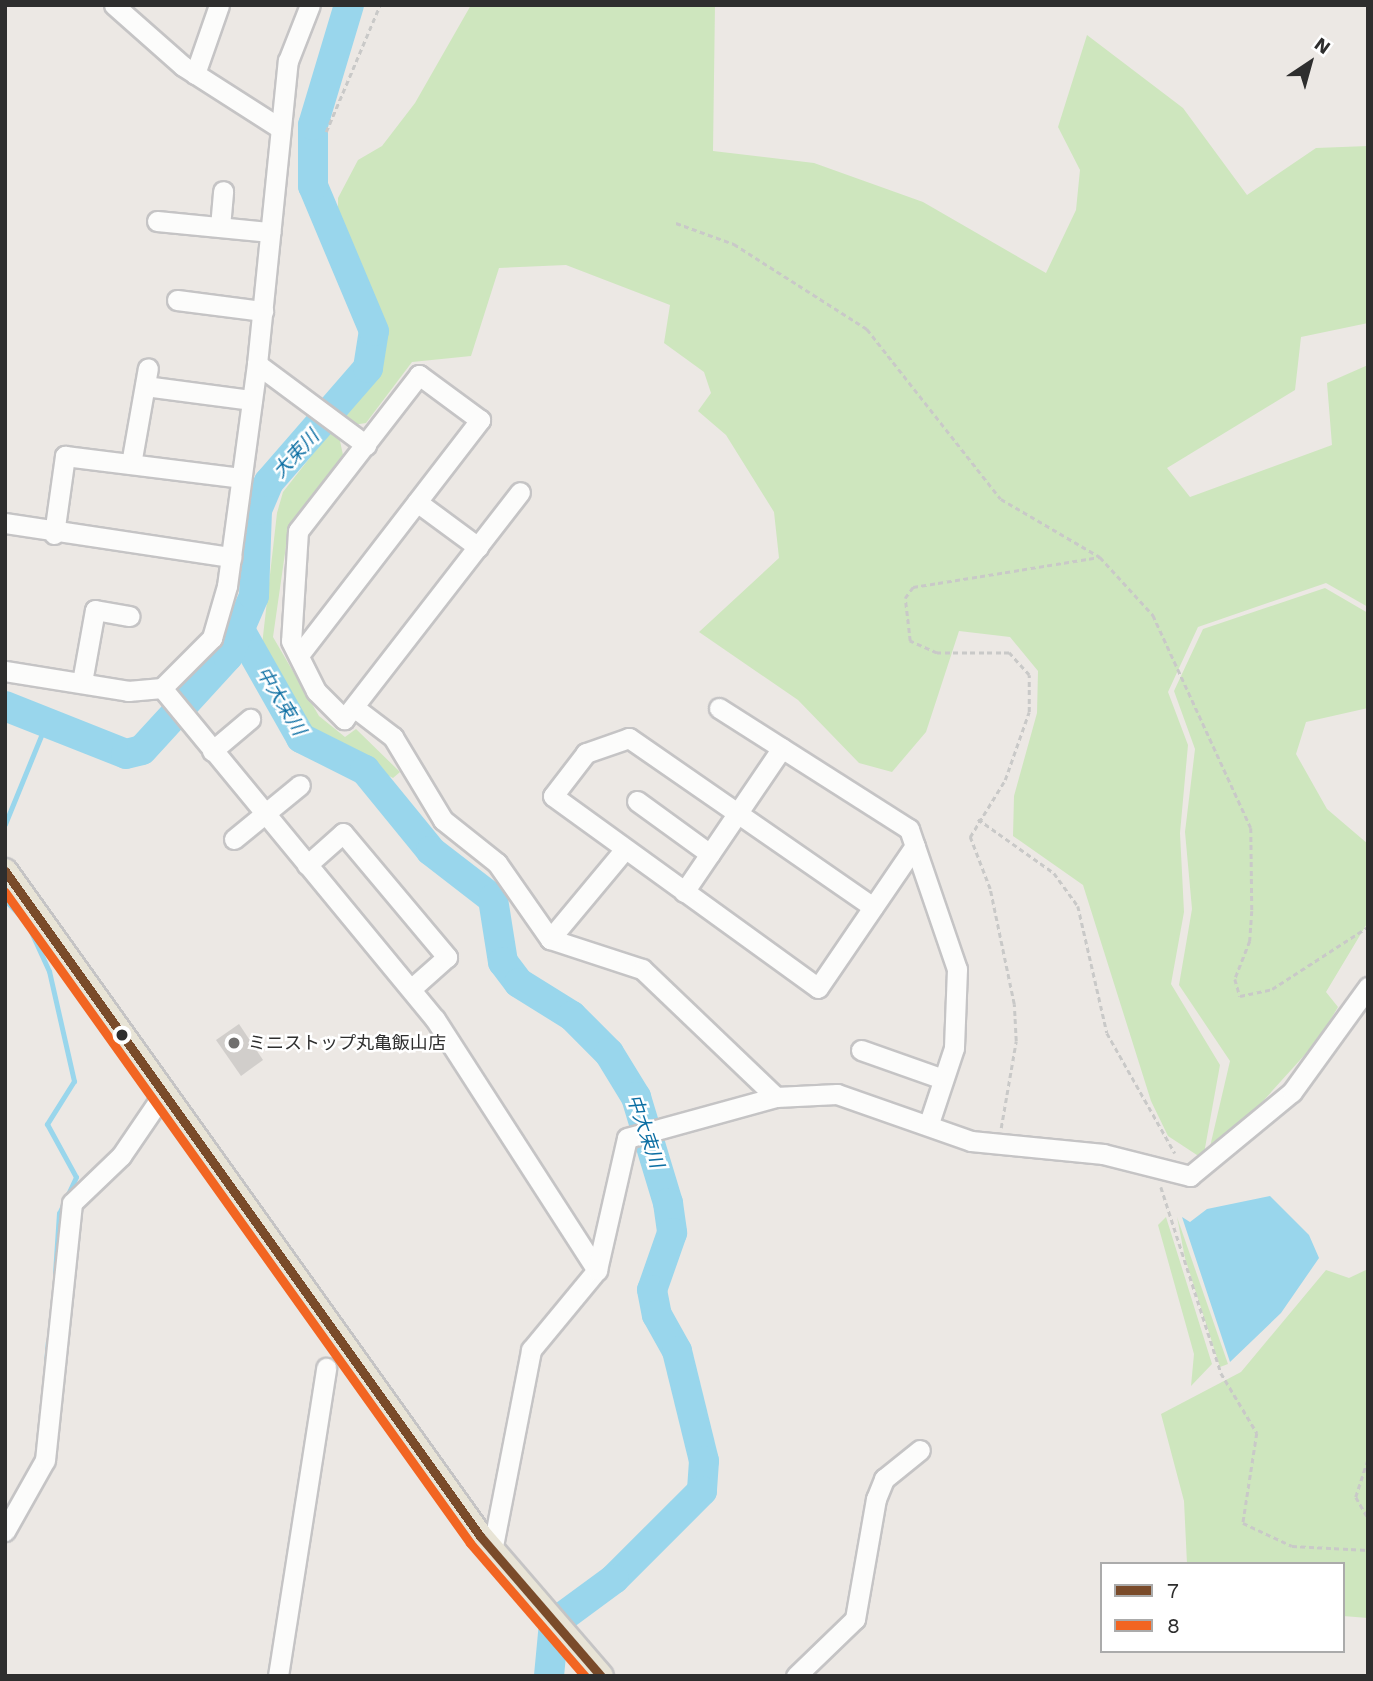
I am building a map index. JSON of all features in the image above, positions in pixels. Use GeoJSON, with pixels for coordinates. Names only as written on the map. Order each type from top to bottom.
{"type":"FeatureCollection","features":[{"type":"Feature","properties":{"kind":"main road"},"geometry":{"type":"LineString","coordinates":[[5,871],[492,1551],[540,1610],[601,1676]]}},
{"type":"Feature","properties":{"kind":"street"},"geometry":{"type":"LineString","coordinates":[[114,5],[195,74],[280,128]]}},
{"type":"Feature","properties":{"kind":"street"},"geometry":{"type":"LineString","coordinates":[[195,74],[219,5]]}},
{"type":"Feature","properties":{"kind":"street"},"geometry":{"type":"LineString","coordinates":[[165,693],[212,638],[231,557],[257,364],[288,61],[310,5]]}},
{"type":"Feature","properties":{"kind":"street"},"geometry":{"type":"LineString","coordinates":[[220,227],[223,191]]}},
{"type":"Feature","properties":{"kind":"street"},"geometry":{"type":"LineString","coordinates":[[157,221],[270,232]]}},
{"type":"Feature","properties":{"kind":"street"},"geometry":{"type":"LineString","coordinates":[[177,300],[263,311]]}},
{"type":"Feature","properties":{"kind":"street"},"geometry":{"type":"LineString","coordinates":[[257,364],[366,445]]}},
{"type":"Feature","properties":{"kind":"street"},"geometry":{"type":"LineString","coordinates":[[299,655],[480,420],[419,375],[298,531],[291,641],[316,691],[344,719],[520,492]]}},
{"type":"Feature","properties":{"kind":"street"},"geometry":{"type":"LineString","coordinates":[[131,464],[146,377],[252,400]]}},
{"type":"Feature","properties":{"kind":"street"},"geometry":{"type":"LineString","coordinates":[[54,534],[65,456],[242,478]]}},
{"type":"Feature","properties":{"kind":"street"},"geometry":{"type":"LineString","coordinates":[[417,502],[478,547]]}},
{"type":"Feature","properties":{"kind":"street"},"geometry":{"type":"LineString","coordinates":[[5,523],[54,534],[231,557]]}},
{"type":"Feature","properties":{"kind":"street"},"geometry":{"type":"LineString","coordinates":[[82,682],[95,610],[129,616]]}},
{"type":"Feature","properties":{"kind":"street"},"geometry":{"type":"LineString","coordinates":[[5,671],[128,691],[165,693],[411,989],[597,1270]]}},
{"type":"Feature","properties":{"kind":"street"},"geometry":{"type":"LineString","coordinates":[[355,708],[393,737],[443,820],[497,863],[550,939],[642,969],[776,1097]]}},
{"type":"Feature","properties":{"kind":"street"},"geometry":{"type":"LineString","coordinates":[[719,708],[909,829],[957,969],[954,1048],[929,1123]]}},
{"type":"Feature","properties":{"kind":"street"},"geometry":{"type":"LineString","coordinates":[[212,751],[250,719]]}},
{"type":"Feature","properties":{"kind":"street"},"geometry":{"type":"LineString","coordinates":[[873,907],[629,738],[586,753],[553,796],[818,988],[915,846]]}},
{"type":"Feature","properties":{"kind":"street"},"geometry":{"type":"LineString","coordinates":[[684,892],[782,748]]}},
{"type":"Feature","properties":{"kind":"street"},"geometry":{"type":"LineString","coordinates":[[233,839],[300,785]]}},
{"type":"Feature","properties":{"kind":"street"},"geometry":{"type":"LineString","coordinates":[[637,801],[710,854]]}},
{"type":"Feature","properties":{"kind":"street"},"geometry":{"type":"LineString","coordinates":[[307,864],[343,833],[447,957],[411,989]]}},
{"type":"Feature","properties":{"kind":"street"},"geometry":{"type":"LineString","coordinates":[[550,939],[625,849]]}},
{"type":"Feature","properties":{"kind":"street"},"geometry":{"type":"LineString","coordinates":[[492,1551],[531,1350],[597,1270],[620,1151],[637,1133],[776,1097],[837,1094],[999,1147],[1103,1153],[1190,1176],[1292,1091],[1368,988]]}},
{"type":"Feature","properties":{"kind":"street"},"geometry":{"type":"LineString","coordinates":[[861,1049],[943,1079]]}},
{"type":"Feature","properties":{"kind":"street"},"geometry":{"type":"LineString","coordinates":[[5,1531],[45,1460],[72,1203],[121,1156],[163,1093]]}},
{"type":"Feature","properties":{"kind":"street"},"geometry":{"type":"LineString","coordinates":[[278,1676],[326,1368]]}},
{"type":"Feature","properties":{"kind":"street"},"geometry":{"type":"LineString","coordinates":[[796,1676],[855,1619],[876,1499],[884,1479],[920,1450]]}},
{"type":"Feature","properties":{"kind":"path"},"geometry":{"type":"LineString","coordinates":[[326,132],[380,5]]}},
{"type":"Feature","properties":{"kind":"path"},"geometry":{"type":"LineString","coordinates":[[676,223],[734,244],[867,329],[1001,499],[1100,557],[1153,615],[1251,828],[1250,941],[1235,990],[1252,996],[1272,989],[1368,927]]}},
{"type":"Feature","properties":{"kind":"path"},"geometry":{"type":"LineString","coordinates":[[999,1147],[1016,1041],[1014,1004],[990,889],[970,837],[978,819],[1005,780],[1029,712],[1029,675],[1009,653],[937,653],[910,641],[905,598],[913,587],[1100,557]]}},
{"type":"Feature","properties":{"kind":"path"},"geometry":{"type":"LineString","coordinates":[[978,819],[1054,873],[1074,898],[1091,942],[1107,1033],[1190,1176]]}},
{"type":"Feature","properties":{"kind":"path"},"geometry":{"type":"LineString","coordinates":[[1153,1168],[1221,1373],[1257,1433],[1243,1501],[1248,1528],[1292,1546],[1368,1550]]}},
{"type":"Feature","properties":{"kind":"path"},"geometry":{"type":"LineString","coordinates":[[1368,1460],[1356,1497],[1368,1518]]}},
{"type":"Feature","properties":{"kind":"green space"},"geometry":{"type":"Polygon","coordinates":[[[471,5],[715,5],[713,151],[814,163],[923,202],[1046,273],[1076,210],[1080,170],[1058,127],[1087,35],[1183,108],[1247,195],[1316,148],[1368,146],[1368,323],[1301,337],[1295,390],[1167,468],[1190,497],[1332,445],[1327,383],[1368,365],[1368,607],[1326,583],[1198,627],[1168,692],[1188,745],[1180,833],[1184,912],[1171,984],[1220,1065],[1203,1159],[1168,1136],[1151,1101],[1083,885],[1013,836],[1014,796],[1037,713],[1038,671],[1010,637],[959,631],[926,732],[892,772],[859,763],[798,700],[699,632],[779,558],[774,512],[726,435],[698,411],[711,393],[704,372],[664,343],[670,305],[566,265],[499,268],[471,356],[412,362],[366,423],[353,425],[340,441],[343,455],[289,525],[273,637],[319,716],[345,737],[356,729],[400,772],[393,778],[335,748],[302,721],[262,645],[277,513],[283,492],[374,376],[383,336],[338,241],[338,198],[358,160],[382,146],[415,103],[471,5]]]}},
{"type":"Feature","properties":{"kind":"green space"},"geometry":{"type":"Polygon","coordinates":[[[1325,588],[1368,613],[1368,708],[1306,722],[1296,754],[1327,809],[1368,844],[1368,922],[1326,992],[1338,1007],[1319,1039],[1246,1120],[1209,1151],[1230,1061],[1179,985],[1192,909],[1185,832],[1195,749],[1174,691],[1203,629],[1325,588]]]}},
{"type":"Feature","properties":{"kind":"green space"},"geometry":{"type":"Polygon","coordinates":[[[1166,1217],[1212,1364],[1191,1386],[1194,1354],[1158,1225],[1166,1217]]]}},
{"type":"Feature","properties":{"kind":"green space"},"geometry":{"type":"Polygon","coordinates":[[[1177,1217],[1228,1364],[1220,1367],[1185,1258],[1177,1217]]]}},
{"type":"Feature","properties":{"kind":"green space"},"geometry":{"type":"Polygon","coordinates":[[[1368,1269],[1368,1618],[1345,1616],[1345,1562],[1187,1562],[1184,1501],[1161,1414],[1241,1372],[1326,1270],[1349,1278],[1368,1269]]]}},
{"type":"Feature","properties":{"kind":"water"},"geometry":{"type":"Polygon","coordinates":[[[1270,1196],[1309,1235],[1319,1258],[1281,1313],[1230,1362],[1182,1217],[1190,1222],[1207,1209],[1270,1196]]]}},
{"type":"Feature","properties":{"kind":"building"},"geometry":{"type":"Polygon","coordinates":[[[239,1024],[263,1060],[241,1076],[216,1040],[239,1024]]]}},
{"type":"Feature","properties":{"kind":"waterway","name":"大束川"},"geometry":{"type":"LineString","coordinates":[[5,706],[126,754],[142,750],[228,656],[254,596],[257,510],[269,482],[368,368],[374,331],[313,186],[313,125],[349,5]]}},
{"type":"Feature","properties":{"kind":"waterway","name":"中大束川"},"geometry":{"type":"LineString","coordinates":[[240,630],[301,738],[365,770],[431,851],[493,899],[503,962],[519,983],[572,1016],[609,1053],[636,1097],[668,1203],[672,1233],[652,1290],[657,1315],[677,1351],[704,1461],[702,1491],[614,1579],[554,1623],[549,1676]]}},
{"type":"Feature","properties":{"kind":"waterway"},"geometry":{"type":"LineString","coordinates":[[5,824],[45,726]]}},
{"type":"Feature","properties":{"kind":"waterway"},"geometry":{"type":"LineString","coordinates":[[5,900],[27,923],[49,971],[74,1081],[47,1124],[76,1177],[59,1213],[55,1273]]}},
{"type":"Feature","properties":{"kind":"waterway"},"geometry":{"type":"LineString","coordinates":[[46,1363],[48,1342]]}},
{"type":"Feature","properties":{"kind":"transit line","name":"7"},"geometry":{"type":"LineString","coordinates":[[5,871],[480,1536],[601,1676]]}},
{"type":"Feature","properties":{"kind":"transit line","name":"8"},"geometry":{"type":"LineString","coordinates":[[5,892],[470,1543],[585,1676]]}},
{"type":"Feature","properties":{"kind":"place","name":"ミニストップ丸亀飯山店"},"geometry":{"type":"Point","coordinates":[234,1043]}}]}
